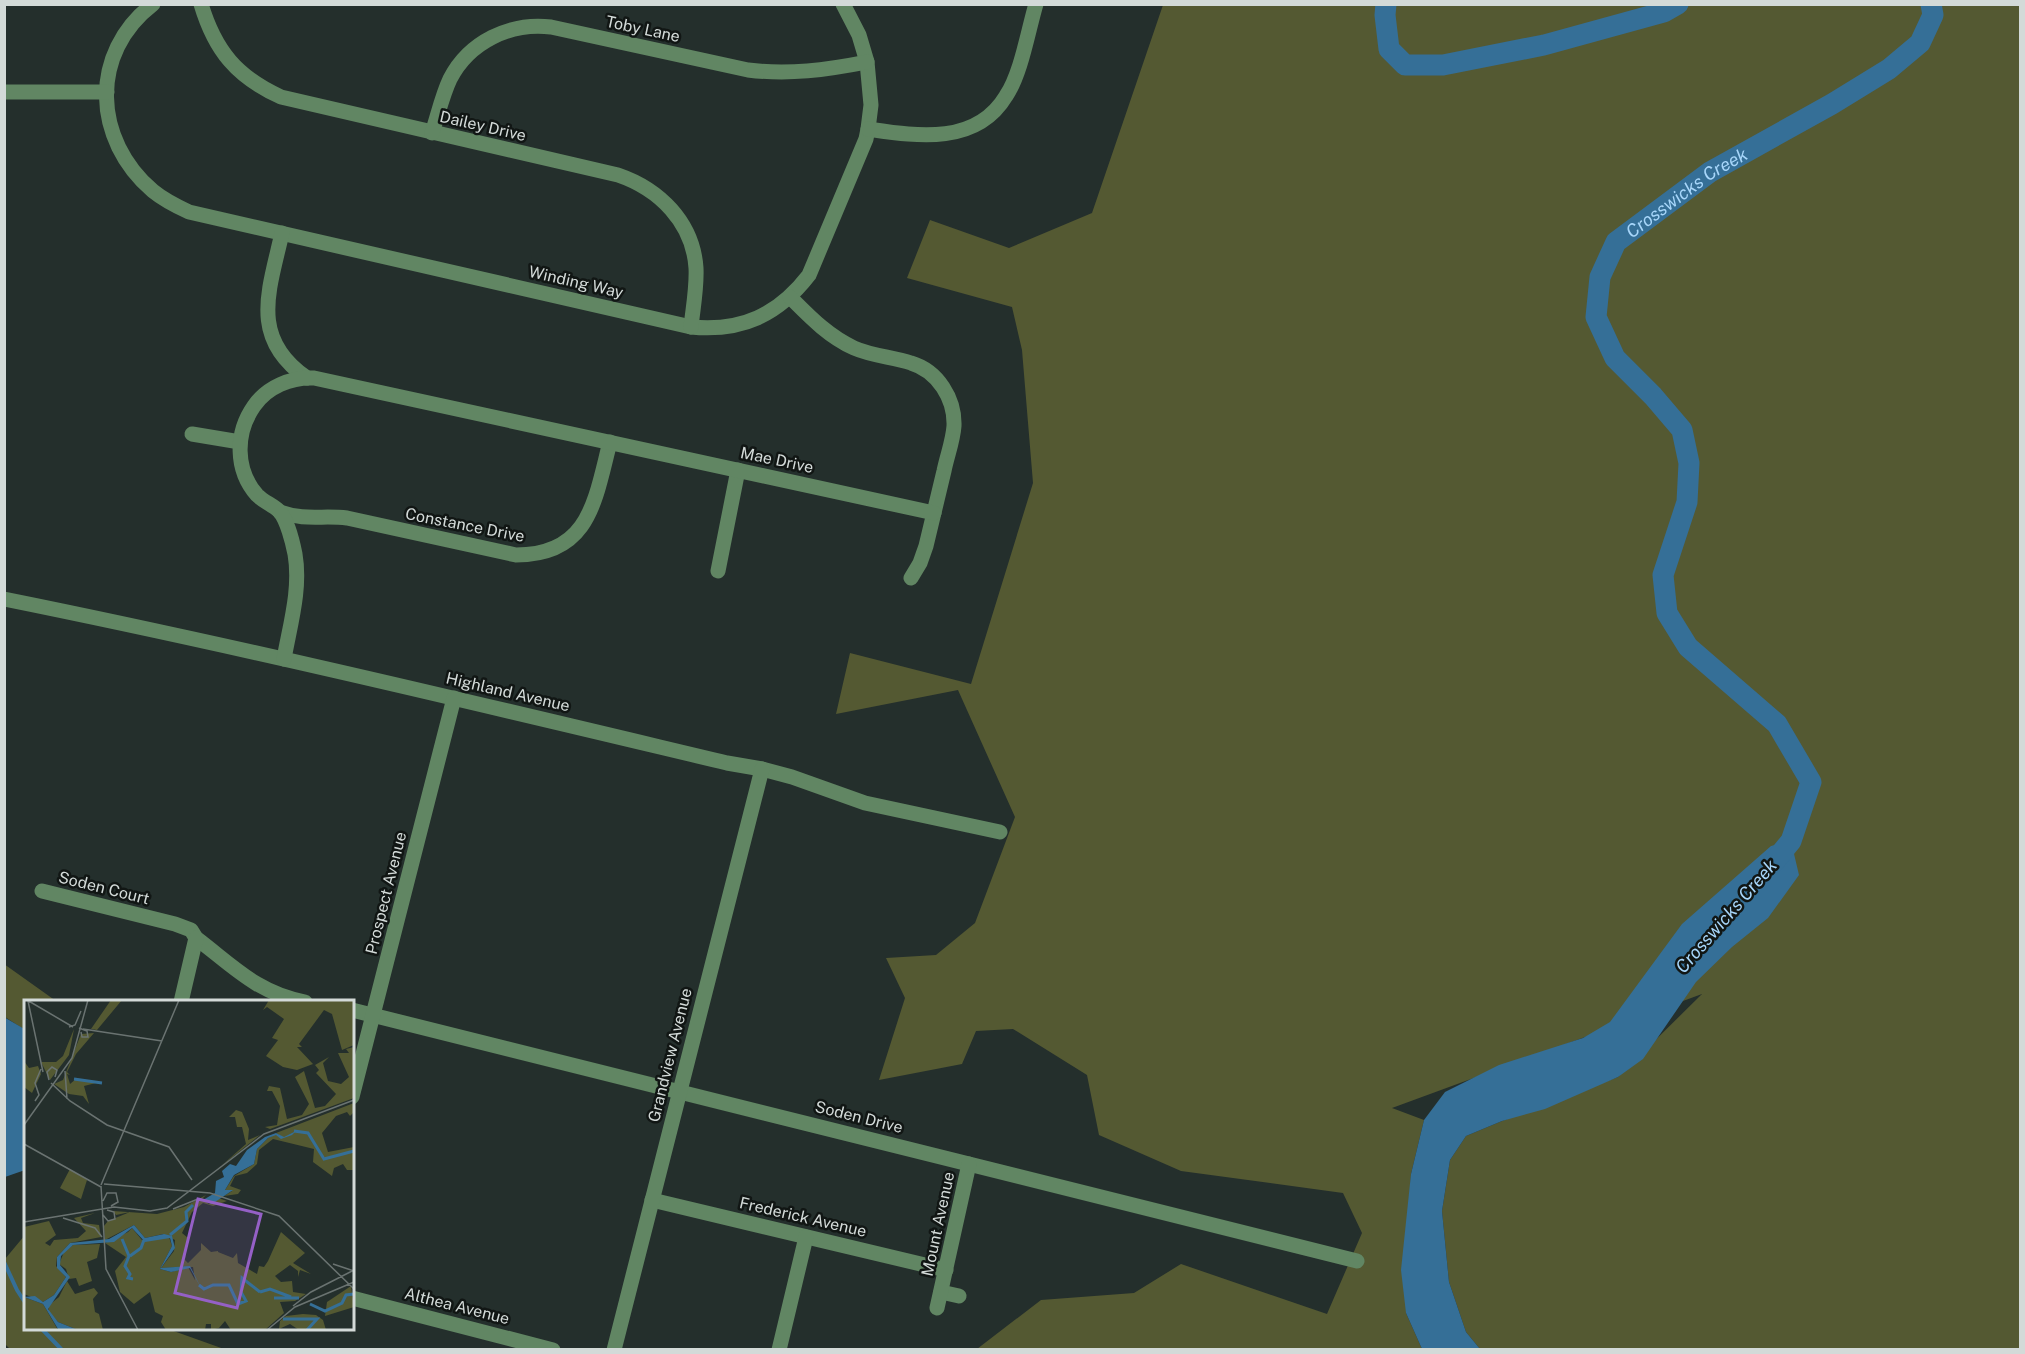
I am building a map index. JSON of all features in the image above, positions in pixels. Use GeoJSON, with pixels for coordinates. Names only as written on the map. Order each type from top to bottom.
{"type":"FeatureCollection","features":[{"type":"Feature","properties":{"kind":"street","name":"Winding Way"},"geometry":{"type":"LineString","coordinates":[[153,4],[130,25],[112,57],[107,92],[109,119],[121,150],[136,173],[154,192],[171,203],[189,212],[691,327],[725,328],[743,324],[774,310],[790,297],[809,275],[866,139],[871,105],[867,62],[859,35],[843,4]]}},
{"type":"Feature","properties":{"kind":"street","name":"Dailey Drive"},"geometry":{"type":"LineString","coordinates":[[201,4],[220,50],[233,65],[262,89],[281,97],[618,175],[651,190],[677,215],[694,251],[696,280],[691,327]]}},
{"type":"Feature","properties":{"kind":"street"},"geometry":{"type":"LineString","coordinates":[[868,129],[918,136],[938,135],[956,132],[987,118],[1003,102],[1013,82],[1036,4]]}},
{"type":"Feature","properties":{"kind":"street","name":"Toby Lane"},"geometry":{"type":"LineString","coordinates":[[432,133],[449,81],[459,65],[483,42],[498,34],[522,27],[551,27],[748,70],[773,73],[827,70],[867,62]]}},
{"type":"Feature","properties":{"kind":"street"},"geometry":{"type":"LineString","coordinates":[[4,92],[107,92]]}},
{"type":"Feature","properties":{"kind":"street"},"geometry":{"type":"LineString","coordinates":[[282,233],[267,299],[267,317],[276,346],[284,358],[307,378]]}},
{"type":"Feature","properties":{"kind":"street"},"geometry":{"type":"LineString","coordinates":[[790,297],[822,328],[838,339],[862,351],[913,363],[935,377],[944,387],[950,399],[954,428],[926,546],[911,578]]}},
{"type":"Feature","properties":{"kind":"street"},"geometry":{"type":"LineString","coordinates":[[284,659],[296,593],[297,571],[290,534],[280,512],[262,500],[248,482],[243,469],[240,442],[248,415],[266,393],[291,380],[307,378]]}},
{"type":"Feature","properties":{"kind":"street","name":"Mae Drive"},"geometry":{"type":"LineString","coordinates":[[307,378],[934,513]]}},
{"type":"Feature","properties":{"kind":"street"},"geometry":{"type":"LineString","coordinates":[[192,434],[240,442]]}},
{"type":"Feature","properties":{"kind":"street","name":"Constance Drive"},"geometry":{"type":"LineString","coordinates":[[280,512],[310,519],[334,516],[347,518],[516,555],[546,552],[572,538],[589,516],[610,442]]}},
{"type":"Feature","properties":{"kind":"street"},"geometry":{"type":"LineString","coordinates":[[718,571],[738,470]]}},
{"type":"Feature","properties":{"kind":"street","name":"Highland Avenue"},"geometry":{"type":"LineString","coordinates":[[4,599],[284,659],[727,763],[762,769],[792,777],[865,803],[1000,832]]}},
{"type":"Feature","properties":{"kind":"street","name":"Prospect Avenue"},"geometry":{"type":"LineString","coordinates":[[354,1089],[454,698]]}},
{"type":"Feature","properties":{"kind":"street","name":"Grandview Avenue"},"geometry":{"type":"LineString","coordinates":[[614,1350],[762,769]]}},
{"type":"Feature","properties":{"kind":"street","name":"Soden Court"},"geometry":{"type":"LineString","coordinates":[[42,891],[191,930],[196,938]]}},
{"type":"Feature","properties":{"kind":"street"},"geometry":{"type":"LineString","coordinates":[[181,1000],[196,938],[245,978],[297,1000]]}},
{"type":"Feature","properties":{"kind":"street","name":"Soden Drive"},"geometry":{"type":"LineString","coordinates":[[354,1010],[1357,1261]]}},
{"type":"Feature","properties":{"kind":"street","name":"Mount Avenue"},"geometry":{"type":"LineString","coordinates":[[938,1308],[969,1164]]}},
{"type":"Feature","properties":{"kind":"street","name":"Frederick Avenue"},"geometry":{"type":"LineString","coordinates":[[652,1200],[946,1270]]}},
{"type":"Feature","properties":{"kind":"street"},"geometry":{"type":"LineString","coordinates":[[779,1350],[806,1236]]}},
{"type":"Feature","properties":{"kind":"street"},"geometry":{"type":"LineString","coordinates":[[941,1292],[959,1296]]}},
{"type":"Feature","properties":{"kind":"street","name":"Althea Avenue"},"geometry":{"type":"LineString","coordinates":[[354,1299],[553,1350]]}},
{"type":"Feature","properties":{"kind":"green space"},"geometry":{"type":"Polygon","coordinates":[[[1163,5],[2020,5],[2020,1349],[1480,1349],[1466,1332],[1449,1282],[1442,1211],[1450,1160],[1466,1136],[1618,1077],[1702,994],[1392,1108],[1424,1120],[1411,1174],[1406,1313],[1422,1349],[977,1349],[1041,1300],[1134,1293],[1181,1264],[1327,1314],[1362,1233],[1343,1193],[1181,1171],[1099,1135],[1087,1075],[1013,1029],[976,1031],[962,1064],[879,1080],[905,998],[886,958],[936,955],[975,923],[1015,817],[958,690],[836,714],[850,653],[971,684],[1033,483],[1022,350],[1012,307],[907,278],[930,220],[1009,248],[1092,213],[1163,5]]]}},
{"type":"Feature","properties":{"kind":"green space"},"geometry":{"type":"Polygon","coordinates":[[[4,964],[55,1000],[24,1000],[24,1029],[5,1017],[4,964]]]}},
{"type":"Feature","properties":{"kind":"green space"},"geometry":{"type":"Polygon","coordinates":[[[24,1236],[24,1330],[171,1330],[224,1349],[10,1349],[5,1344],[5,1259],[24,1236]]]}},
{"type":"Feature","properties":{"kind":"water"},"geometry":{"type":"Polygon","coordinates":[[[1791,841],[1799,875],[1768,918],[1732,947],[1696,982],[1643,1059],[1618,1077],[1545,1109],[1502,1121],[1466,1136],[1450,1160],[1442,1211],[1449,1282],[1466,1332],[1480,1349],[1422,1349],[1406,1313],[1401,1270],[1411,1174],[1424,1120],[1445,1092],[1499,1065],[1583,1038],[1610,1022],[1682,924],[1771,846],[1791,841]]]}},
{"type":"Feature","properties":{"kind":"water"},"geometry":{"type":"Polygon","coordinates":[[[4,1017],[24,1029],[24,1170],[5,1177],[4,1017]]]}},
{"type":"Feature","properties":{"kind":"waterway","name":"Crosswicks Creek"},"geometry":{"type":"LineString","coordinates":[[1386,4],[1389,49],[1405,65],[1443,65],[1544,45],[1664,12],[1678,4]]}},
{"type":"Feature","properties":{"kind":"waterway","name":"Crosswicks Creek"},"geometry":{"type":"LineString","coordinates":[[1773,863],[1791,841],[1811,782],[1777,724],[1688,647],[1667,613],[1663,575],[1687,502],[1689,463],[1682,430],[1653,396],[1615,358],[1596,317],[1600,277],[1616,242],[1710,172],[1832,104],[1889,69],[1920,43],[1933,15],[1931,4]]}},
{"type":"Feature","properties":{"kind":"waterway"},"geometry":{"type":"LineString","coordinates":[[4,1262],[24,1301]]}},
{"type":"Feature","properties":{"kind":"waterway"},"geometry":{"type":"LineString","coordinates":[[43,1330],[62,1350]]}}]}
